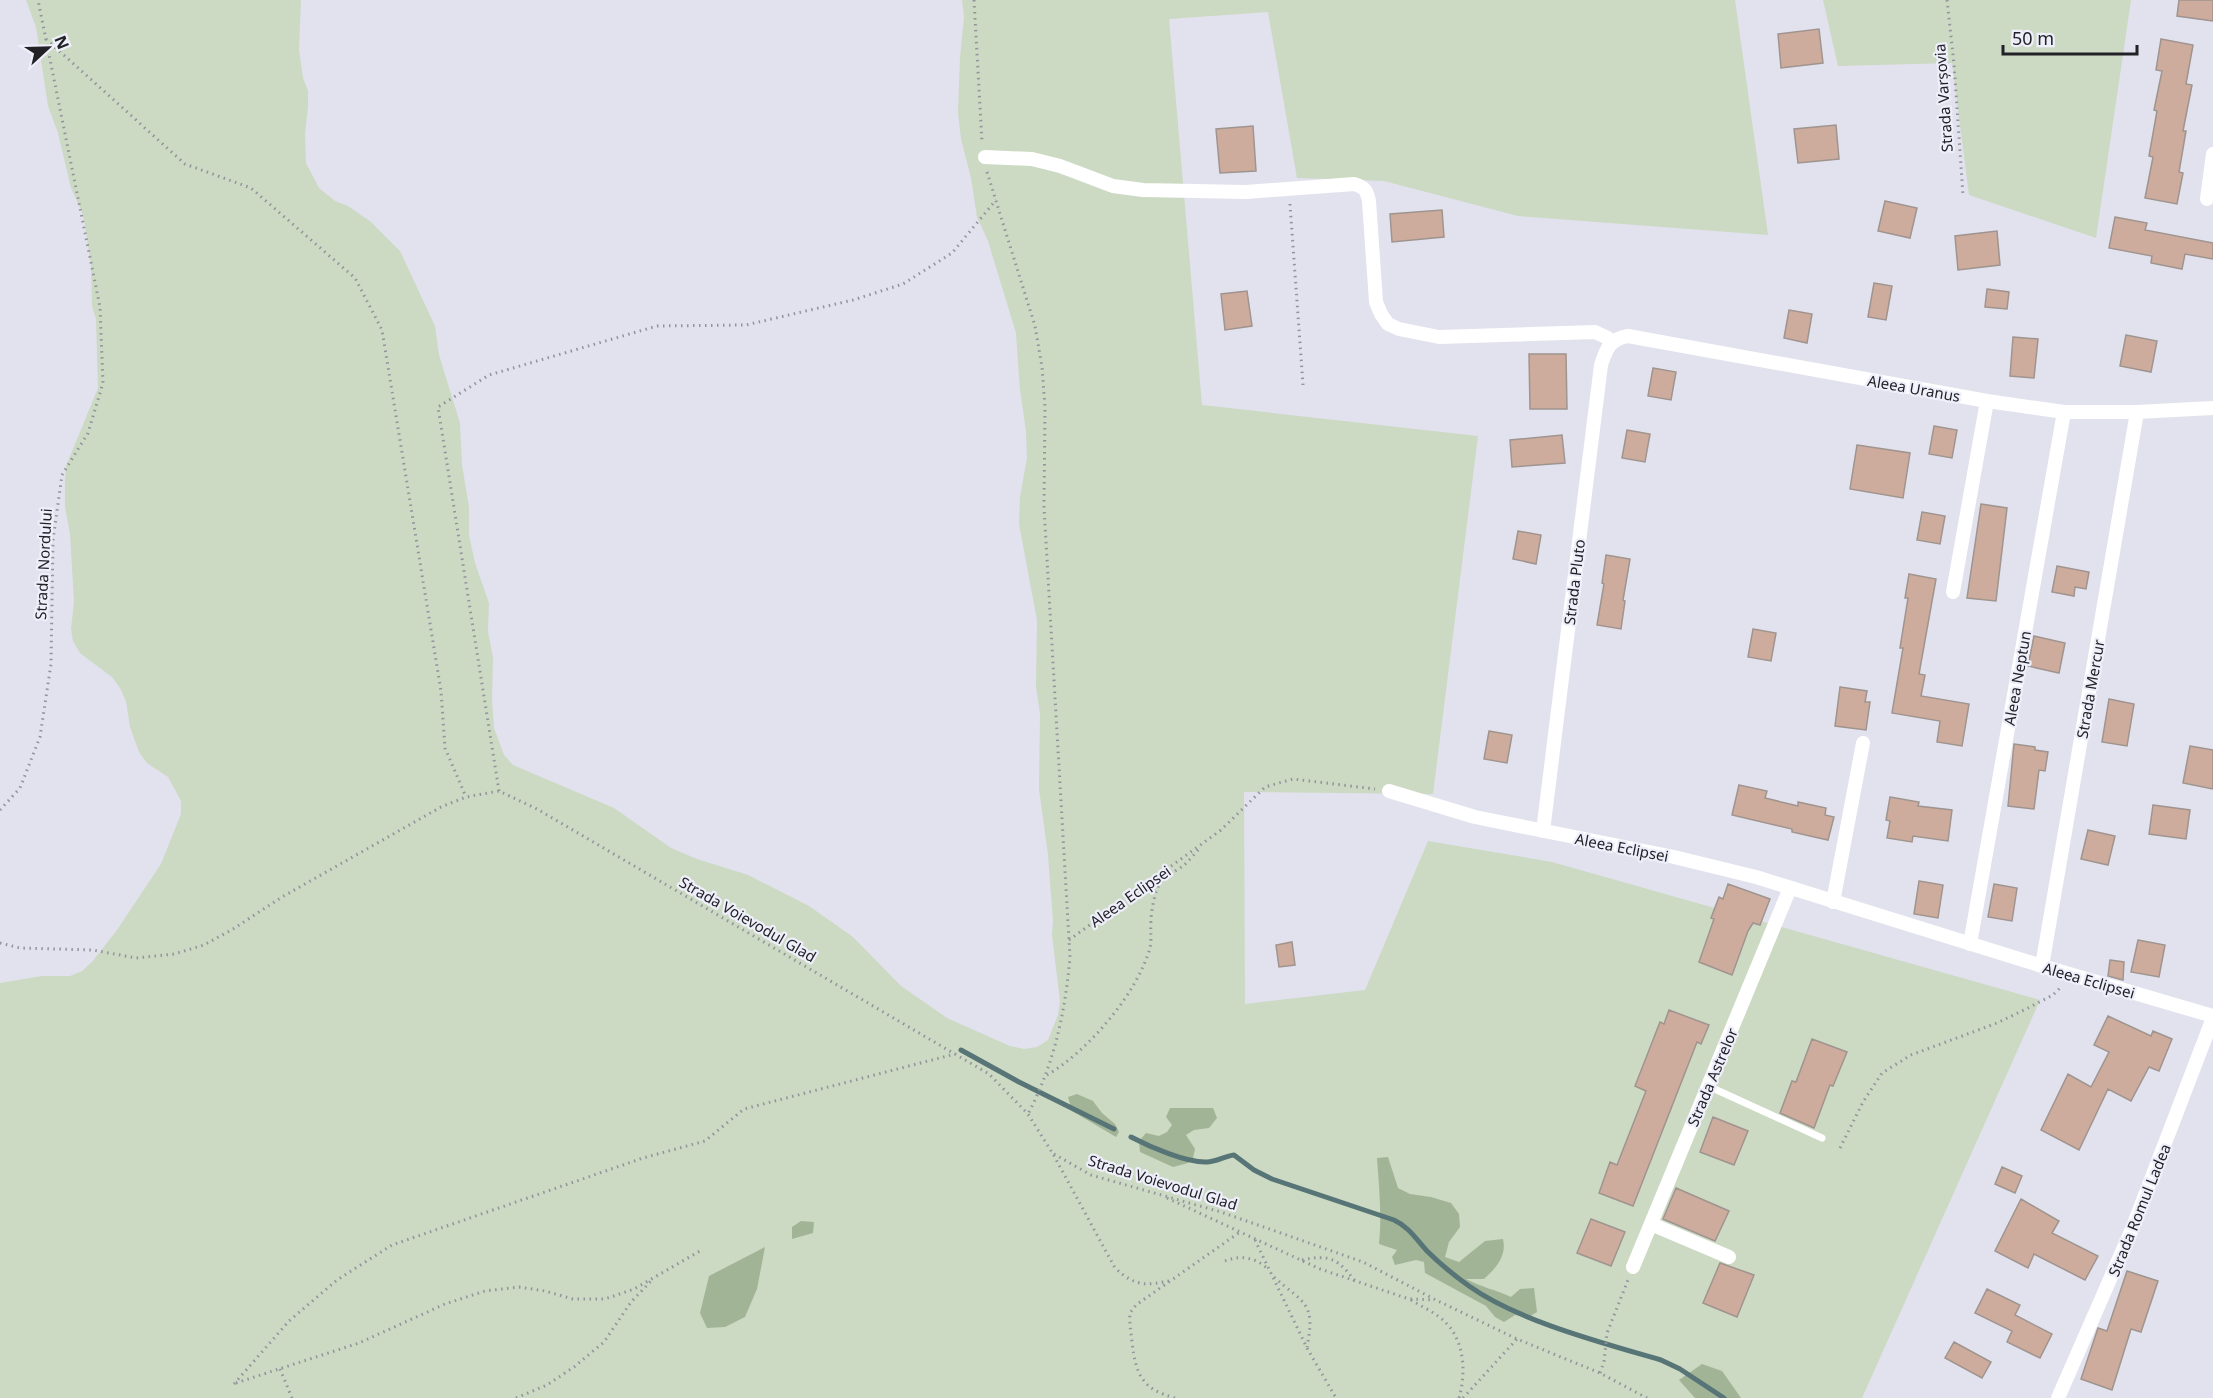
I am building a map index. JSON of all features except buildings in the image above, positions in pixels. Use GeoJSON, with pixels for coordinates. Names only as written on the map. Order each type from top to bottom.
{"type":"FeatureCollection","features":[{"type":"Feature","properties":{"kind":"street"},"geometry":{"type":"LineString","coordinates":[[2207,198],[2213,154]]}},
{"type":"Feature","properties":{"kind":"street"},"geometry":{"type":"LineString","coordinates":[[984,157],[1032,159],[1060,166],[1113,186],[1143,190],[1214,192],[1289,190]]}},
{"type":"Feature","properties":{"kind":"street","name":"Aleea Uranus"},"geometry":{"type":"LineString","coordinates":[[1289,190],[1354,184],[1363,186],[1367,191],[1377,302],[1388,324],[1400,329],[1440,337],[1595,332],[1614,340],[1628,336],[1987,401],[2064,412],[2138,412],[2213,408]]}},
{"type":"Feature","properties":{"kind":"street","name":"Strada Pluto"},"geometry":{"type":"LineString","coordinates":[[1543,831],[1601,365],[1605,351],[1614,340]]}},
{"type":"Feature","properties":{"kind":"street"},"geometry":{"type":"LineString","coordinates":[[1953,592],[1987,401]]}},
{"type":"Feature","properties":{"kind":"street","name":"Aleea Neptun"},"geometry":{"type":"LineString","coordinates":[[1970,944],[2064,412]]}},
{"type":"Feature","properties":{"kind":"street","name":"Strada Mercur"},"geometry":{"type":"LineString","coordinates":[[2042,966],[2138,412]]}},
{"type":"Feature","properties":{"kind":"street"},"geometry":{"type":"LineString","coordinates":[[1833,902],[1863,743]]}},
{"type":"Feature","properties":{"kind":"street","name":"Aleea Eclipsei"},"geometry":{"type":"LineString","coordinates":[[1389,791],[1475,817],[1674,857],[1756,877],[2213,1017]]}},
{"type":"Feature","properties":{"kind":"street","name":"Strada Astrelor"},"geometry":{"type":"LineString","coordinates":[[1633,1267],[1790,888]]}},
{"type":"Feature","properties":{"kind":"street","name":"Strada Romul Ladea"},"geometry":{"type":"LineString","coordinates":[[2058,1398],[2132,1229],[2213,1017]]}},
{"type":"Feature","properties":{"kind":"street"},"geometry":{"type":"LineString","coordinates":[[1651,1224],[1729,1257]]}},
{"type":"Feature","properties":{"kind":"lane"},"geometry":{"type":"LineString","coordinates":[[1708,1086],[1821,1138]]}},
{"type":"Feature","properties":{"kind":"path","name":"Strada Nordului"},"geometry":{"type":"LineString","coordinates":[[0,810],[20,788],[40,737],[51,664],[53,540],[62,476],[88,433],[103,384],[100,307],[38,0]]}},
{"type":"Feature","properties":{"kind":"path"},"geometry":{"type":"LineString","coordinates":[[975,0],[980,125],[984,157],[1035,326],[1042,367],[1045,407],[1044,507],[1069,939],[1067,988],[1061,1021],[1047,1075],[1028,1114]]}},
{"type":"Feature","properties":{"kind":"path","name":"Strada Varșovia"},"geometry":{"type":"LineString","coordinates":[[1947,0],[1963,195]]}},
{"type":"Feature","properties":{"kind":"path"},"geometry":{"type":"LineString","coordinates":[[46,39],[185,164],[251,188],[355,278],[382,330],[441,691],[445,748],[466,797]]}},
{"type":"Feature","properties":{"kind":"path"},"geometry":{"type":"LineString","coordinates":[[1289,190],[1303,385]]}},
{"type":"Feature","properties":{"kind":"path"},"geometry":{"type":"LineString","coordinates":[[0,943],[21,948],[93,950],[136,958],[174,954],[204,945],[282,897],[441,807],[466,797],[500,790],[438,407],[489,375],[657,326],[746,324],[853,300],[903,284],[952,253],[996,200]]}},
{"type":"Feature","properties":{"kind":"path","name":"Aleea Eclipsei"},"geometry":{"type":"LineString","coordinates":[[1069,939],[1221,830],[1265,787],[1293,779],[1389,791]]}},
{"type":"Feature","properties":{"kind":"path","name":"Strada Voievodul Glad"},"geometry":{"type":"LineString","coordinates":[[500,790],[537,809],[988,1074],[1028,1114],[1053,1154],[1091,1175],[1221,1212],[1363,1262],[1517,1339],[1600,1373],[1647,1398]]}},
{"type":"Feature","properties":{"kind":"path"},"geometry":{"type":"LineString","coordinates":[[1047,1075],[1065,1065],[1087,1045],[1134,984],[1144,966],[1150,947],[1151,922],[1158,888],[1170,873],[1185,865],[1205,842]]}},
{"type":"Feature","properties":{"kind":"path"},"geometry":{"type":"LineString","coordinates":[[1840,1148],[1863,1102],[1882,1073],[1911,1055],[1997,1023],[2028,1008],[2053,995],[2073,975]]}},
{"type":"Feature","properties":{"kind":"path"},"geometry":{"type":"LineString","coordinates":[[700,1251],[634,1289],[604,1299],[573,1299],[519,1287],[484,1291],[446,1304],[359,1343],[234,1384],[289,1321],[338,1280],[392,1245],[643,1158],[705,1141],[744,1109],[754,1105],[955,1054]]}},
{"type":"Feature","properties":{"kind":"path"},"geometry":{"type":"LineString","coordinates":[[1053,1154],[1115,1268],[1128,1280],[1138,1283],[1173,1280]]}},
{"type":"Feature","properties":{"kind":"path"},"geometry":{"type":"LineString","coordinates":[[1160,1195],[1301,1260],[1356,1282],[1409,1299],[1445,1321],[1456,1339],[1463,1364],[1461,1398]]}},
{"type":"Feature","properties":{"kind":"path"},"geometry":{"type":"LineString","coordinates":[[1174,1398],[1152,1390],[1136,1369],[1130,1318],[1133,1308],[1240,1232]]}},
{"type":"Feature","properties":{"kind":"path"},"geometry":{"type":"LineString","coordinates":[[1254,1239],[1307,1348],[1336,1398]]}},
{"type":"Feature","properties":{"kind":"path"},"geometry":{"type":"LineString","coordinates":[[1225,1262],[1238,1257],[1251,1258],[1270,1271]]}},
{"type":"Feature","properties":{"kind":"path"},"geometry":{"type":"LineString","coordinates":[[1301,1260],[1317,1257],[1333,1259],[1341,1264],[1356,1282]]}},
{"type":"Feature","properties":{"kind":"path"},"geometry":{"type":"LineString","coordinates":[[1600,1373],[1604,1362],[1607,1333],[1633,1267]]}},
{"type":"Feature","properties":{"kind":"path"},"geometry":{"type":"LineString","coordinates":[[516,1398],[547,1385],[574,1367],[604,1342],[631,1302],[656,1276]]}},
{"type":"Feature","properties":{"kind":"path"},"geometry":{"type":"LineString","coordinates":[[1272,1276],[1301,1299],[1309,1312],[1311,1321],[1307,1348]]}},
{"type":"Feature","properties":{"kind":"path"},"geometry":{"type":"LineString","coordinates":[[1409,1299],[1436,1300]]}},
{"type":"Feature","properties":{"kind":"path"},"geometry":{"type":"LineString","coordinates":[[1461,1398],[1517,1339]]}},
{"type":"Feature","properties":{"kind":"path"},"geometry":{"type":"LineString","coordinates":[[280,1369],[292,1398]]}},
{"type":"Feature","properties":{"kind":"green space"},"geometry":{"type":"Polygon","coordinates":[[[26,0],[301,0],[299,50],[303,78],[308,91],[305,134],[306,163],[319,188],[335,201],[348,206],[371,222],[400,251],[435,326],[439,355],[460,423],[462,465],[469,507],[469,535],[475,563],[489,603],[488,631],[493,658],[494,728],[504,755],[513,765],[614,808],[671,848],[748,875],[809,906],[853,937],[901,986],[947,1018],[1010,1046],[1024,1049],[1037,1047],[1048,1040],[1058,1015],[1060,1001],[1052,935],[1048,855],[1039,789],[1040,714],[1036,687],[1037,620],[1019,524],[1020,497],[1027,458],[1026,431],[1020,390],[1016,333],[988,241],[977,217],[971,178],[961,139],[958,113],[964,17],[962,0],[1735,0],[1768,235],[1518,216],[1384,181],[1297,178],[1268,12],[1169,19],[1202,405],[1478,436],[1433,794],[1244,792],[1245,1004],[1365,990],[1428,841],[1552,862],[2040,1000],[1862,1398],[0,1398],[0,983],[42,976],[70,976],[82,971],[92,962],[117,930],[161,864],[181,814],[181,801],[168,777],[147,763],[139,752],[130,727],[126,701],[120,688],[112,677],[80,653],[73,641],[71,629],[74,602],[70,534],[65,507],[66,466],[98,388],[96,319],[92,306],[91,266],[85,225],[71,188],[58,133],[48,106],[36,27],[26,0]]]}},
{"type":"Feature","properties":{"kind":"green space"},"geometry":{"type":"Polygon","coordinates":[[[1823,0],[2131,0],[2096,238],[1969,195],[1952,63],[1838,66],[1823,0]]]}},
{"type":"Feature","properties":{"kind":"green space"},"geometry":{"type":"Polygon","coordinates":[[[1077,1094],[1093,1101],[1115,1124],[1119,1132],[1116,1137],[1072,1111],[1068,1097],[1077,1094]]]}},
{"type":"Feature","properties":{"kind":"green space"},"geometry":{"type":"Polygon","coordinates":[[[1170,1108],[1213,1108],[1217,1118],[1209,1128],[1194,1130],[1186,1135],[1195,1149],[1193,1158],[1188,1163],[1173,1167],[1140,1152],[1139,1141],[1146,1133],[1159,1136],[1167,1132],[1172,1125],[1166,1117],[1170,1108]]]}},
{"type":"Feature","properties":{"kind":"green space"},"geometry":{"type":"Polygon","coordinates":[[[1388,1157],[1398,1188],[1410,1194],[1451,1203],[1459,1214],[1460,1227],[1449,1242],[1445,1257],[1459,1262],[1485,1241],[1503,1239],[1502,1256],[1493,1270],[1484,1279],[1466,1279],[1511,1297],[1520,1289],[1534,1288],[1537,1312],[1529,1317],[1515,1315],[1504,1322],[1495,1317],[1486,1306],[1425,1273],[1424,1262],[1416,1260],[1395,1265],[1392,1257],[1397,1250],[1379,1244],[1377,1158],[1388,1157]]]}},
{"type":"Feature","properties":{"kind":"green space"},"geometry":{"type":"Polygon","coordinates":[[[801,1221],[814,1222],[813,1233],[792,1239],[792,1227],[801,1221]]]}},
{"type":"Feature","properties":{"kind":"green space"},"geometry":{"type":"Polygon","coordinates":[[[765,1247],[757,1289],[745,1317],[725,1327],[707,1328],[700,1313],[709,1276],[765,1247]]]}},
{"type":"Feature","properties":{"kind":"green space"},"geometry":{"type":"Polygon","coordinates":[[[1702,1364],[1722,1371],[1741,1398],[1695,1398],[1679,1380],[1702,1364]]]}},
{"type":"Feature","properties":{"kind":"waterway"},"geometry":{"type":"LineString","coordinates":[[961,1050],[1019,1082],[1114,1129]]}},
{"type":"Feature","properties":{"kind":"waterway"},"geometry":{"type":"LineString","coordinates":[[1131,1137],[1169,1154],[1199,1162],[1210,1162],[1234,1155],[1254,1170],[1272,1179],[1394,1220],[1408,1230],[1447,1269],[1489,1299],[1562,1330],[1661,1360],[1680,1369],[1724,1398]]}}]}
